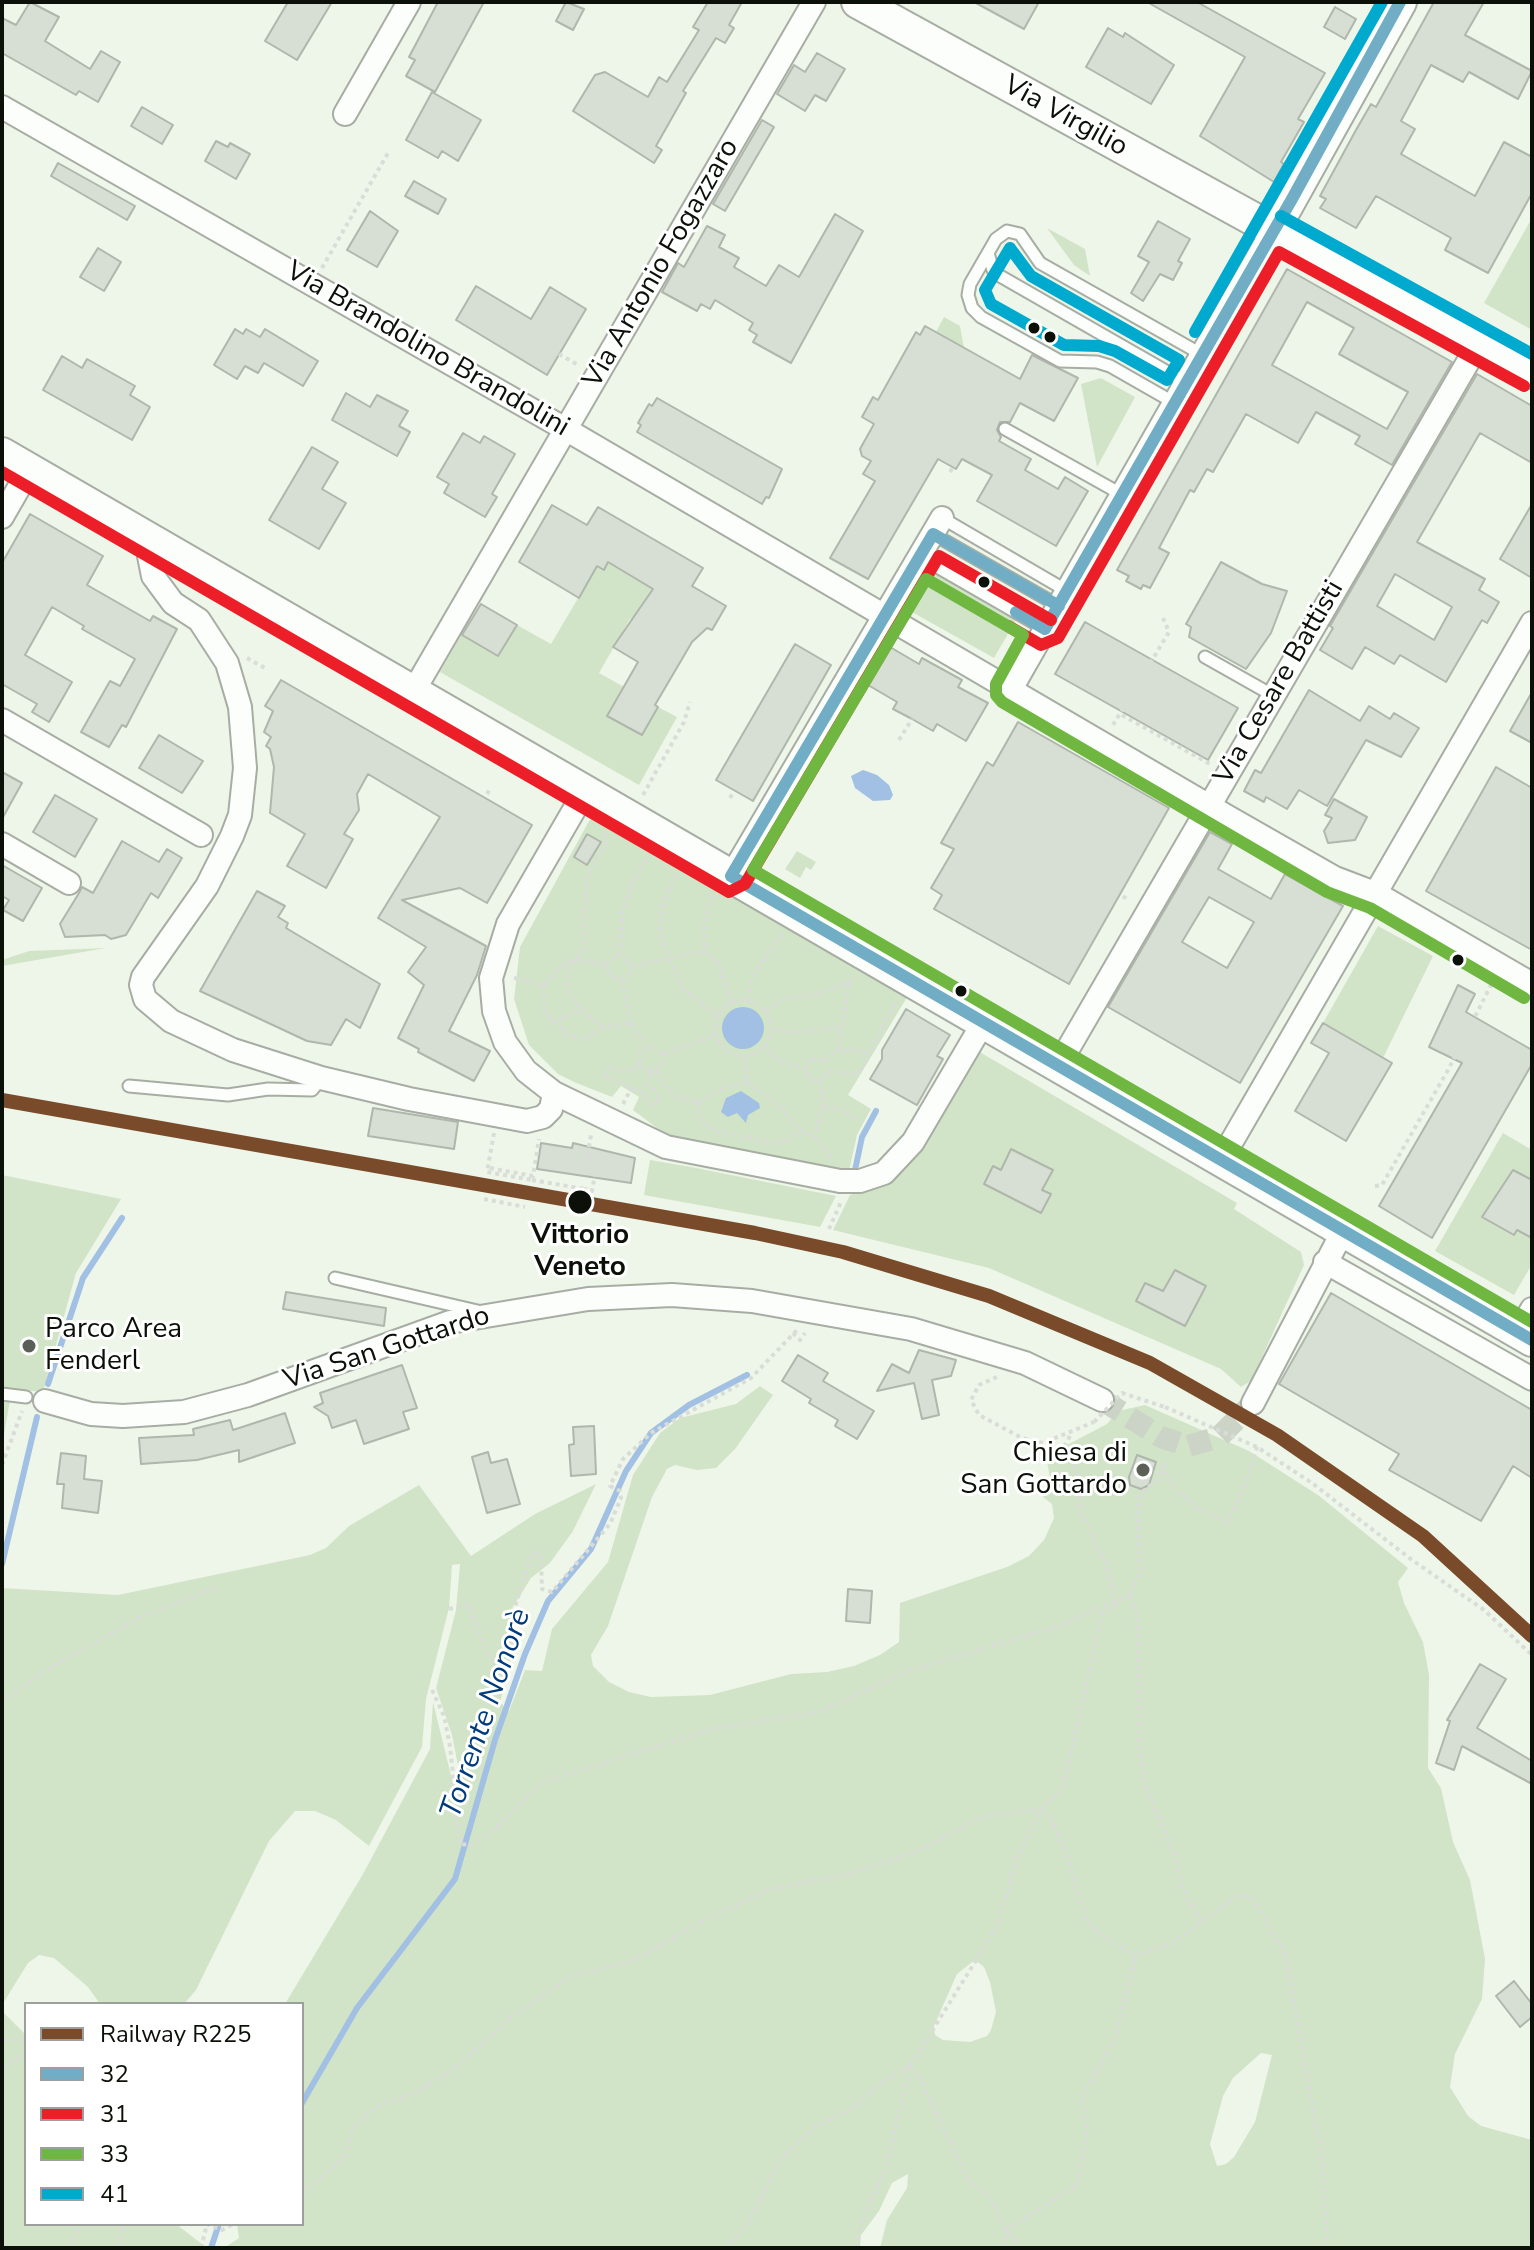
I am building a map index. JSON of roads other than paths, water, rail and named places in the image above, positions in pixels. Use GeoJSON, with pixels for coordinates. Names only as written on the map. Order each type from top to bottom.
{"type":"FeatureCollection","features":[{"type":"Feature","properties":{"kind":"street"},"geometry":{"type":"LineString","coordinates":[[345,114],[409,2]]}},
{"type":"Feature","properties":{"kind":"street","name":"Via Antonio Fogazzaro"},"geometry":{"type":"LineString","coordinates":[[413,692],[814,2]]}},
{"type":"Feature","properties":{"kind":"street","name":"Via Virgilio"},"geometry":{"type":"LineString","coordinates":[[858,2],[1532,372]]}},
{"type":"Feature","properties":{"kind":"street"},"geometry":{"type":"LineString","coordinates":[[1011,689],[1400,2]]}},
{"type":"Feature","properties":{"kind":"street","name":"Via Brandolino Brandolini"},"geometry":{"type":"LineString","coordinates":[[2,107],[567,430],[1209,806],[1335,878],[1377,894],[1532,984]]}},
{"type":"Feature","properties":{"kind":"street","name":"Via Cesare Battisti"},"geometry":{"type":"LineString","coordinates":[[1058,1066],[1479,343]]}},
{"type":"Feature","properties":{"kind":"street"},"geometry":{"type":"LineString","coordinates":[[2,517],[16,462],[585,791],[723,883],[983,1023],[1343,1231],[1527,1327]]}},
{"type":"Feature","properties":{"kind":"street"},"geometry":{"type":"LineString","coordinates":[[723,883],[938,526]]}},
{"type":"Feature","properties":{"kind":"street"},"geometry":{"type":"LineString","coordinates":[[156,544],[149,556],[153,576],[173,603],[199,620],[227,663],[240,707],[245,768],[240,815],[222,860],[143,977],[141,985],[145,999],[171,1021],[233,1050],[321,1078],[527,1121],[543,1117],[551,1109],[554,1093]]}},
{"type":"Feature","properties":{"kind":"street"},"geometry":{"type":"LineString","coordinates":[[1221,1160],[1532,623]]}},
{"type":"Feature","properties":{"kind":"street"},"geometry":{"type":"LineString","coordinates":[[2,720],[201,835]]}},
{"type":"Feature","properties":{"kind":"street"},"geometry":{"type":"LineString","coordinates":[[585,791],[508,924],[491,978],[494,1011],[505,1042],[526,1071],[554,1093],[666,1147],[840,1181],[872,1179],[895,1164],[913,1142],[983,1023]]}},
{"type":"Feature","properties":{"kind":"street"},"geometry":{"type":"LineString","coordinates":[[2,844],[69,883]]}},
{"type":"Feature","properties":{"kind":"street"},"geometry":{"type":"LineString","coordinates":[[1253,1403],[1343,1231]]}},
{"type":"Feature","properties":{"kind":"street"},"geometry":{"type":"LineString","coordinates":[[1325,1262],[1532,1379]]}},
{"type":"Feature","properties":{"kind":"street","name":"Via San Gottardo"},"geometry":{"type":"LineString","coordinates":[[36,1399],[91,1414],[123,1416],[184,1412],[248,1395],[415,1334],[489,1314],[602,1298],[672,1295],[752,1301],[844,1315],[955,1341],[1025,1363],[1102,1400]]}},
{"type":"Feature","properties":{"kind":"lane"},"geometry":{"type":"LineString","coordinates":[[1173,402],[1110,366],[1097,362],[1060,361],[981,317],[972,308],[968,295],[970,284],[988,252],[1007,231],[1020,234],[1040,263],[1201,354]]}},
{"type":"Feature","properties":{"kind":"lane"},"geometry":{"type":"LineString","coordinates":[[988,252],[993,270],[1000,276],[1185,382]]}},
{"type":"Feature","properties":{"kind":"lane"},"geometry":{"type":"LineString","coordinates":[[1005,429],[1121,494]]}},
{"type":"Feature","properties":{"kind":"lane"},"geometry":{"type":"LineString","coordinates":[[938,526],[1063,598]]}},
{"type":"Feature","properties":{"kind":"lane"},"geometry":{"type":"LineString","coordinates":[[938,526],[1063,598]]}},
{"type":"Feature","properties":{"kind":"lane"},"geometry":{"type":"LineString","coordinates":[[920,557],[1045,629]]}},
{"type":"Feature","properties":{"kind":"lane"},"geometry":{"type":"LineString","coordinates":[[1205,657],[1274,696]]}},
{"type":"Feature","properties":{"kind":"lane"},"geometry":{"type":"LineString","coordinates":[[129,1086],[228,1095],[268,1089],[312,1090],[320,1085],[321,1078]]}},
{"type":"Feature","properties":{"kind":"lane"},"geometry":{"type":"LineString","coordinates":[[335,1278],[489,1314]]}},
{"type":"Feature","properties":{"kind":"lane"},"geometry":{"type":"LineString","coordinates":[[2,1394],[36,1399]]}},
{"type":"Feature","properties":{"kind":"water"},"geometry":{"type":"Polygon","coordinates":[[[863,770],[877,775],[889,785],[893,795],[890,800],[873,801],[855,788],[851,776],[863,770]]]}},
{"type":"Feature","properties":{"kind":"water"},"geometry":{"type":"Polygon","coordinates":[[[743,1007],[758,1013],[764,1028],[758,1043],[743,1049],[728,1043],[722,1028],[728,1013],[743,1007]]]}},
{"type":"Feature","properties":{"kind":"water"},"geometry":{"type":"Polygon","coordinates":[[[741,1091],[759,1103],[760,1108],[748,1115],[746,1123],[737,1113],[728,1117],[721,1112],[726,1098],[741,1091]]]}},
{"type":"Feature","properties":{"kind":"waterway"},"geometry":{"type":"LineString","coordinates":[[855,1170],[862,1137],[876,1111]]}},
{"type":"Feature","properties":{"kind":"waterway"},"geometry":{"type":"LineString","coordinates":[[48,1384],[83,1278],[122,1218]]}},
{"type":"Feature","properties":{"kind":"waterway","name":"Torrente Nonorè"},"geometry":{"type":"LineString","coordinates":[[304,2100],[357,2008],[455,1879],[495,1740],[525,1654],[548,1601],[591,1549],[626,1471],[651,1433],[689,1405],[747,1375]]}},
{"type":"Feature","properties":{"kind":"waterway"},"geometry":{"type":"LineString","coordinates":[[2,1564],[37,1417]]}},
{"type":"Feature","properties":{"kind":"waterway","name":"Torrente Nonorè"},"geometry":{"type":"LineString","coordinates":[[211,2248],[218,2226]]}},
{"type":"Feature","properties":{"kind":"tunnel"},"geometry":{"type":"LineString","coordinates":[[1102,1400],[1161,1437],[1188,1446],[1219,1437],[1253,1403]]}},
{"type":"Feature","properties":{"kind":"rail line","name":"R225"},"geometry":{"type":"LineString","coordinates":[[2,1100],[755,1233],[843,1252],[989,1296],[1150,1363],[1277,1435],[1423,1536],[1532,1636]]}},
{"type":"Feature","properties":{"kind":"place","name":"Vittorio Veneto"},"geometry":{"type":"Point","coordinates":[580,1202]}},
{"type":"Feature","properties":{"kind":"place","name":"Parco Area Fenderl"},"geometry":{"type":"Point","coordinates":[29,1346]}},
{"type":"Feature","properties":{"kind":"place","name":"Chiesa di San Gottardo"},"geometry":{"type":"Point","coordinates":[1143,1470]}}]}
